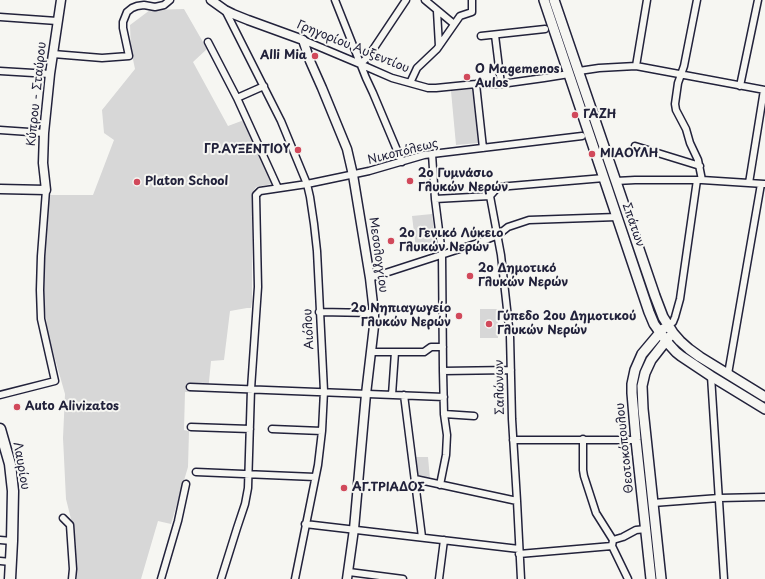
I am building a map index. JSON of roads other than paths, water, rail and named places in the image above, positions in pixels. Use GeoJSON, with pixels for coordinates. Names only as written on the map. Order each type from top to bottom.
{"type":"FeatureCollection","features":[{"type":"Feature","properties":{"kind":"main road","name":"Σπάτων"},"geometry":{"type":"LineString","coordinates":[[544,0],[654,324],[676,352],[711,376],[765,408]]}},
{"type":"Feature","properties":{"kind":"main road","name":"Σπάτων"},"geometry":{"type":"LineString","coordinates":[[554,0],[659,308],[667,325],[680,341],[689,349],[765,397]]}},
{"type":"Feature","properties":{"kind":"main road","name":"Θεοτοκόπουλου"},"geometry":{"type":"LineString","coordinates":[[651,579],[636,440],[632,393],[633,376],[642,354],[667,325]]}},
{"type":"Feature","properties":{"kind":"main road","name":"Θεοτοκόπουλου"},"geometry":{"type":"LineString","coordinates":[[661,579],[643,409],[642,386],[645,373],[651,360],[673,333]]}},
{"type":"Feature","properties":{"kind":"main road","name":"Λαυρίου"},"geometry":{"type":"LineString","coordinates":[[0,429],[10,464],[12,483],[12,541],[10,579]]}},
{"type":"Feature","properties":{"kind":"street","name":"Κύπρου - Σταύρου"},"geometry":{"type":"LineString","coordinates":[[46,190],[43,163],[44,133],[50,74],[61,0]]}},
{"type":"Feature","properties":{"kind":"street"},"geometry":{"type":"LineString","coordinates":[[53,54],[102,58],[129,56],[123,28],[123,22],[127,12],[137,6],[164,6],[170,0]]}},
{"type":"Feature","properties":{"kind":"street","name":"Γρηγορίου Αυξεντίου"},"geometry":{"type":"LineString","coordinates":[[211,0],[225,10],[248,20],[303,40],[392,78],[428,88],[476,84],[501,84],[569,74]]}},
{"type":"Feature","properties":{"kind":"street"},"geometry":{"type":"LineString","coordinates":[[335,0],[360,64],[402,162]]}},
{"type":"Feature","properties":{"kind":"street"},"geometry":{"type":"LineString","coordinates":[[360,64],[368,57],[406,0]]}},
{"type":"Feature","properties":{"kind":"street"},"geometry":{"type":"LineString","coordinates":[[424,0],[454,24]]}},
{"type":"Feature","properties":{"kind":"street"},"geometry":{"type":"LineString","coordinates":[[410,83],[417,68],[435,51],[461,15],[473,11],[472,0]]}},
{"type":"Feature","properties":{"kind":"street"},"geometry":{"type":"LineString","coordinates":[[636,66],[647,0]]}},
{"type":"Feature","properties":{"kind":"street"},"geometry":{"type":"LineString","coordinates":[[667,325],[673,322],[680,299],[700,180],[700,166],[698,160],[690,143],[686,129],[675,107],[678,83],[684,66],[697,0]]}},
{"type":"Feature","properties":{"kind":"street"},"geometry":{"type":"LineString","coordinates":[[740,86],[758,0]]}},
{"type":"Feature","properties":{"kind":"street","name":"Αιόλου"},"geometry":{"type":"LineString","coordinates":[[225,10],[281,121],[307,184],[312,209],[317,251],[324,391],[319,456],[295,579]]}},
{"type":"Feature","properties":{"kind":"street"},"geometry":{"type":"LineString","coordinates":[[437,11],[439,46]]}},
{"type":"Feature","properties":{"kind":"street"},"geometry":{"type":"LineString","coordinates":[[0,16],[57,21]]}},
{"type":"Feature","properties":{"kind":"street"},"geometry":{"type":"LineString","coordinates":[[481,36],[545,29]]}},
{"type":"Feature","properties":{"kind":"street"},"geometry":{"type":"LineString","coordinates":[[495,35],[501,84]]}},
{"type":"Feature","properties":{"kind":"street","name":"Μεσολογγίου"},"geometry":{"type":"LineString","coordinates":[[303,40],[310,61],[347,149],[353,175],[370,278],[374,313],[354,529],[348,575]]}},
{"type":"Feature","properties":{"kind":"street"},"geometry":{"type":"LineString","coordinates":[[208,42],[237,98],[278,188]]}},
{"type":"Feature","properties":{"kind":"street"},"geometry":{"type":"LineString","coordinates":[[579,71],[599,68],[636,66],[764,90],[749,183]]}},
{"type":"Feature","properties":{"kind":"street"},"geometry":{"type":"LineString","coordinates":[[0,70],[50,74]]}},
{"type":"Feature","properties":{"kind":"street"},"geometry":{"type":"LineString","coordinates":[[476,84],[483,148]]}},
{"type":"Feature","properties":{"kind":"street"},"geometry":{"type":"LineString","coordinates":[[237,98],[264,86]]}},
{"type":"Feature","properties":{"kind":"street"},"geometry":{"type":"LineString","coordinates":[[0,130],[44,133]]}},
{"type":"Feature","properties":{"kind":"street","name":"Νικοπόλεως"},"geometry":{"type":"LineString","coordinates":[[251,389],[258,287],[256,194],[260,191],[353,175],[432,154],[582,136]]}},
{"type":"Feature","properties":{"kind":"street"},"geometry":{"type":"LineString","coordinates":[[635,146],[700,166]]}},
{"type":"Feature","properties":{"kind":"street"},"geometry":{"type":"LineString","coordinates":[[432,154],[442,254],[444,414],[447,435],[446,455],[440,485]]}},
{"type":"Feature","properties":{"kind":"street"},"geometry":{"type":"LineString","coordinates":[[436,199],[490,196],[498,187],[604,178]]}},
{"type":"Feature","properties":{"kind":"street"},"geometry":{"type":"LineString","coordinates":[[616,181],[700,180],[763,184],[728,374]]}},
{"type":"Feature","properties":{"kind":"street"},"geometry":{"type":"LineString","coordinates":[[0,189],[46,190],[41,262],[40,319],[55,382],[0,395]]}},
{"type":"Feature","properties":{"kind":"street","name":"Σαλώνων"},"geometry":{"type":"LineString","coordinates":[[490,196],[498,235],[507,303],[521,579]]}},
{"type":"Feature","properties":{"kind":"street"},"geometry":{"type":"LineString","coordinates":[[370,278],[478,243],[498,235],[508,227],[529,220],[617,216]]}},
{"type":"Feature","properties":{"kind":"street"},"geometry":{"type":"LineString","coordinates":[[319,312],[374,313]]}},
{"type":"Feature","properties":{"kind":"street"},"geometry":{"type":"LineString","coordinates":[[371,352],[424,352],[431,347],[443,347]]}},
{"type":"Feature","properties":{"kind":"street"},"geometry":{"type":"LineString","coordinates":[[392,395],[395,352]]}},
{"type":"Feature","properties":{"kind":"street"},"geometry":{"type":"LineString","coordinates":[[443,371],[511,370]]}},
{"type":"Feature","properties":{"kind":"street"},"geometry":{"type":"LineString","coordinates":[[711,376],[724,579]]}},
{"type":"Feature","properties":{"kind":"street"},"geometry":{"type":"LineString","coordinates":[[190,387],[324,391],[444,397]]}},
{"type":"Feature","properties":{"kind":"street"},"geometry":{"type":"LineString","coordinates":[[221,579],[247,498],[251,389]]}},
{"type":"Feature","properties":{"kind":"street"},"geometry":{"type":"LineString","coordinates":[[404,395],[422,537]]}},
{"type":"Feature","properties":{"kind":"street"},"geometry":{"type":"LineString","coordinates":[[444,414],[474,416]]}},
{"type":"Feature","properties":{"kind":"street"},"geometry":{"type":"LineString","coordinates":[[192,427],[250,428]]}},
{"type":"Feature","properties":{"kind":"street"},"geometry":{"type":"LineString","coordinates":[[272,430],[322,431]]}},
{"type":"Feature","properties":{"kind":"street"},"geometry":{"type":"LineString","coordinates":[[513,440],[636,440]]}},
{"type":"Feature","properties":{"kind":"street"},"geometry":{"type":"LineString","coordinates":[[583,440],[584,476],[596,513],[613,543],[628,579]]}},
{"type":"Feature","properties":{"kind":"street"},"geometry":{"type":"LineString","coordinates":[[196,472],[315,478]]}},
{"type":"Feature","properties":{"kind":"street"},"geometry":{"type":"LineString","coordinates":[[415,480],[517,500]]}},
{"type":"Feature","properties":{"kind":"street"},"geometry":{"type":"LineString","coordinates":[[161,579],[178,521],[186,484]]}},
{"type":"Feature","properties":{"kind":"street"},"geometry":{"type":"LineString","coordinates":[[653,503],[719,498],[765,497]]}},
{"type":"Feature","properties":{"kind":"street"},"geometry":{"type":"LineString","coordinates":[[63,518],[70,525],[73,569],[72,579]]}},
{"type":"Feature","properties":{"kind":"street"},"geometry":{"type":"LineString","coordinates":[[305,524],[422,537],[519,551],[613,543],[636,530],[646,529]]}},
{"type":"Feature","properties":{"kind":"street"},"geometry":{"type":"LineString","coordinates":[[0,540],[12,541]]}},
{"type":"Feature","properties":{"kind":"street"},"geometry":{"type":"LineString","coordinates":[[439,579],[444,540]]}},
{"type":"Feature","properties":{"kind":"street"},"geometry":{"type":"LineString","coordinates":[[0,562],[11,562]]}},
{"type":"Feature","properties":{"kind":"street"},"geometry":{"type":"LineString","coordinates":[[348,575],[403,579]]}},
{"type":"Feature","properties":{"kind":"place","name":"Alli Mia"},"geometry":{"type":"Point","coordinates":[315,56]}},
{"type":"Feature","properties":{"kind":"place","name":"O Magemenos Aulos"},"geometry":{"type":"Point","coordinates":[467,77]}},
{"type":"Feature","properties":{"kind":"place","name":"ΓΑΖΗ"},"geometry":{"type":"Point","coordinates":[575,115]}},
{"type":"Feature","properties":{"kind":"place","name":"ΓΡ.ΑΥΞΕΝΤΙΟΥ"},"geometry":{"type":"Point","coordinates":[298,150]}},
{"type":"Feature","properties":{"kind":"place","name":"ΜΙΑΟΥΛΗ"},"geometry":{"type":"Point","coordinates":[592,154]}},
{"type":"Feature","properties":{"kind":"place","name":"2ο Γυμνάσιο Γλυκών Νερών"},"geometry":{"type":"Point","coordinates":[410,181]}},
{"type":"Feature","properties":{"kind":"place","name":"Platon School"},"geometry":{"type":"Point","coordinates":[137,182]}},
{"type":"Feature","properties":{"kind":"place","name":"2ο Γενικό Λύκειο Γλυκών Νερών"},"geometry":{"type":"Point","coordinates":[391,241]}},
{"type":"Feature","properties":{"kind":"place","name":"2ο Δημοτικό Γλυκών Νερών"},"geometry":{"type":"Point","coordinates":[470,276]}},
{"type":"Feature","properties":{"kind":"place","name":"2ο Νηπιαγωγείο Γλυκών Νερών"},"geometry":{"type":"Point","coordinates":[459,316]}},
{"type":"Feature","properties":{"kind":"place","name":"Γύπεδο 2ου Δημοτικού Γλυκών Νερών"},"geometry":{"type":"Point","coordinates":[489,324]}},
{"type":"Feature","properties":{"kind":"place","name":"Auto Alivizatos"},"geometry":{"type":"Point","coordinates":[17,407]}},
{"type":"Feature","properties":{"kind":"place","name":"ΑΓ.ΤΡΙΑΔΟΣ"},"geometry":{"type":"Point","coordinates":[344,488]}}]}
